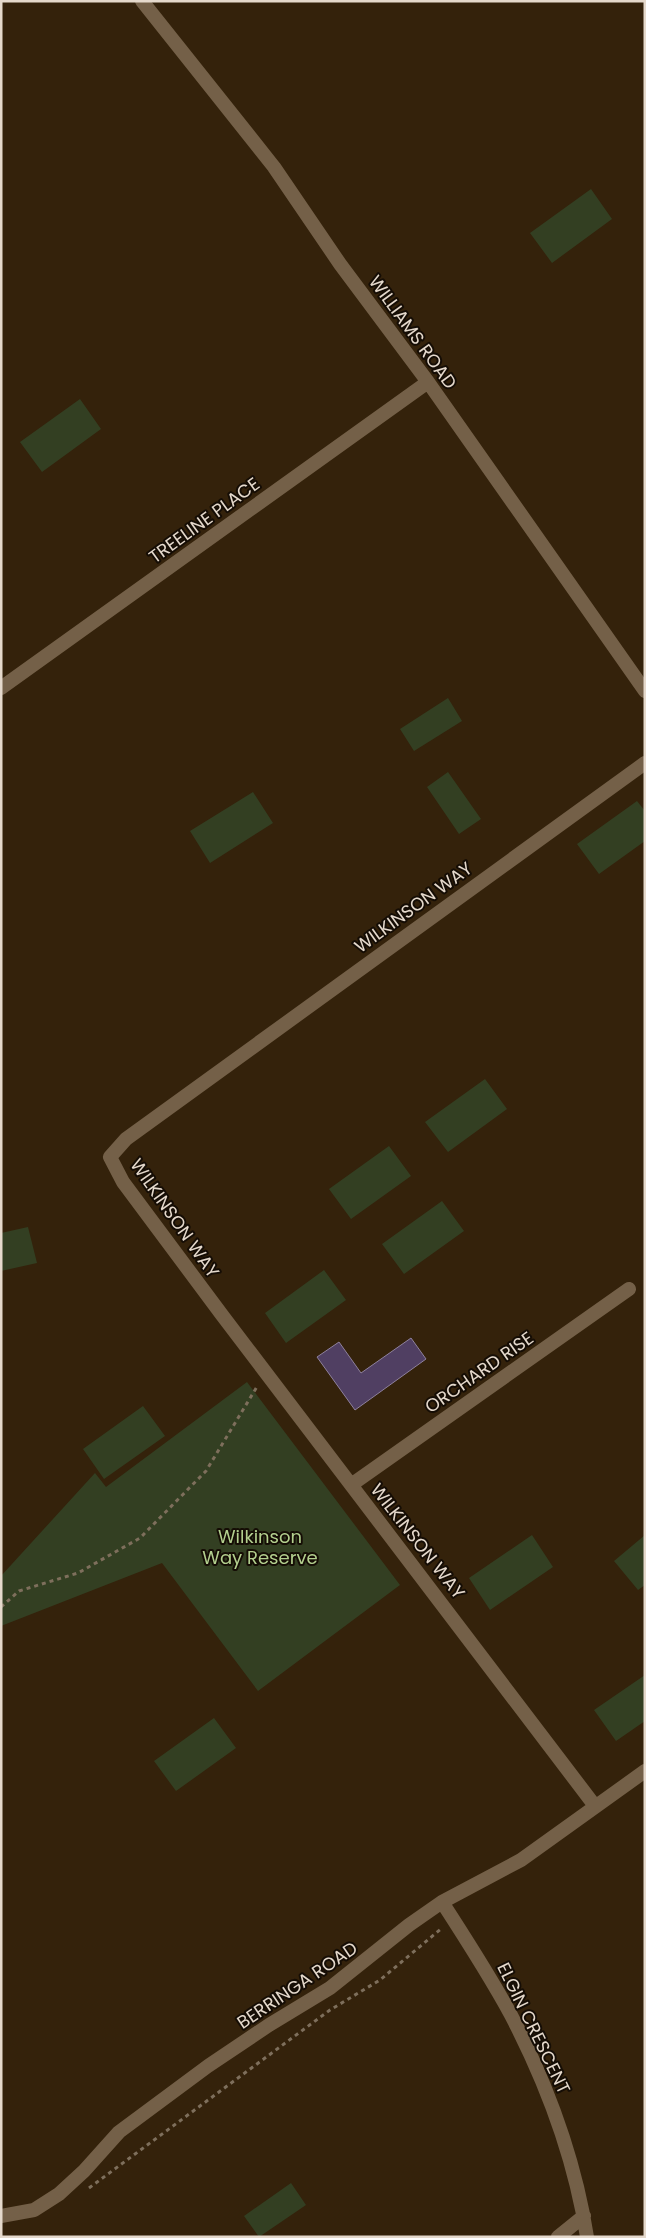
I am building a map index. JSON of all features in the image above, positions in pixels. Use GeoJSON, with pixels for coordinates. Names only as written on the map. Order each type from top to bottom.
{"type":"FeatureCollection","features":[{"type":"Feature","properties":{"kind":"street","name":"WILLIAMS ROAD"},"geometry":{"type":"LineString","coordinates":[[142,1],[274,167],[340,264],[428,382],[645,691]]}},
{"type":"Feature","properties":{"kind":"street","name":"TREELINE PLACE"},"geometry":{"type":"LineString","coordinates":[[1,688],[428,382]]}},
{"type":"Feature","properties":{"kind":"street","name":"WILKINSON WAY"},"geometry":{"type":"LineString","coordinates":[[595,1806],[123,1182],[110,1157],[126,1139],[645,762]]}},
{"type":"Feature","properties":{"kind":"street","name":"ORCHARD RISE"},"geometry":{"type":"LineString","coordinates":[[351,1485],[628,1289]]}},
{"type":"Feature","properties":{"kind":"street","name":"BERRINGA ROAD"},"geometry":{"type":"LineString","coordinates":[[1,2216],[34,2210],[59,2194],[84,2171],[119,2132],[208,2066],[269,2025],[330,1988],[409,1925],[442,1902],[521,1860],[645,1771]]}},
{"type":"Feature","properties":{"kind":"street","name":"ELGIN CRESCENT"},"geometry":{"type":"LineString","coordinates":[[442,1902],[494,1984],[531,2056],[564,2141],[584,2216],[584,2235]]}},
{"type":"Feature","properties":{"kind":"street"},"geometry":{"type":"LineString","coordinates":[[558,2237],[584,2216]]}},
{"type":"Feature","properties":{"kind":"path"},"geometry":{"type":"LineString","coordinates":[[1,1607],[19,1591],[78,1573],[140,1538],[206,1472],[265,1372]]}},
{"type":"Feature","properties":{"kind":"path"},"geometry":{"type":"LineString","coordinates":[[85,2190],[109,2175],[129,2158],[330,2010],[380,1980],[453,1919]]}},
{"type":"Feature","properties":{"kind":"green space"},"geometry":{"type":"Polygon","coordinates":[[[591,189],[612,219],[552,263],[530,233],[591,189]]]}},
{"type":"Feature","properties":{"kind":"green space"},"geometry":{"type":"Polygon","coordinates":[[[80,399],[101,429],[42,472],[20,442],[80,399]]]}},
{"type":"Feature","properties":{"kind":"green space"},"geometry":{"type":"Polygon","coordinates":[[[448,698],[462,721],[414,751],[400,729],[448,698]]]}},
{"type":"Feature","properties":{"kind":"green space"},"geometry":{"type":"Polygon","coordinates":[[[448,772],[481,819],[459,834],[427,787],[448,772]]]}},
{"type":"Feature","properties":{"kind":"green space"},"geometry":{"type":"Polygon","coordinates":[[[253,792],[273,823],[210,863],[190,831],[253,792]]]}},
{"type":"Feature","properties":{"kind":"green space"},"geometry":{"type":"Polygon","coordinates":[[[637,801],[645,811],[645,841],[599,874],[577,844],[637,801]]]}},
{"type":"Feature","properties":{"kind":"green space"},"geometry":{"type":"Polygon","coordinates":[[[485,1079],[507,1109],[448,1152],[425,1122],[485,1079]]]}},
{"type":"Feature","properties":{"kind":"green space"},"geometry":{"type":"Polygon","coordinates":[[[389,1146],[411,1176],[351,1219],[329,1189],[389,1146]]]}},
{"type":"Feature","properties":{"kind":"green space"},"geometry":{"type":"Polygon","coordinates":[[[442,1201],[464,1231],[404,1274],[382,1244],[442,1201]]]}},
{"type":"Feature","properties":{"kind":"green space"},"geometry":{"type":"Polygon","coordinates":[[[28,1227],[37,1263],[1,1271],[1,1233],[28,1227]]]}},
{"type":"Feature","properties":{"kind":"green space"},"geometry":{"type":"Polygon","coordinates":[[[324,1270],[346,1300],[286,1343],[265,1313],[324,1270]]]}},
{"type":"Feature","properties":{"kind":"green space","name":"Wilkinson Way Reserve"},"geometry":{"type":"Polygon","coordinates":[[[247,1382],[400,1585],[258,1691],[162,1563],[1,1626],[1,1576],[95,1473],[106,1487],[247,1382]]]}},
{"type":"Feature","properties":{"kind":"green space"},"geometry":{"type":"Polygon","coordinates":[[[143,1406],[165,1436],[104,1479],[83,1449],[143,1406]]]}},
{"type":"Feature","properties":{"kind":"green space"},"geometry":{"type":"Polygon","coordinates":[[[532,1535],[553,1567],[490,1610],[469,1578],[532,1535]]]}},
{"type":"Feature","properties":{"kind":"green space"},"geometry":{"type":"Polygon","coordinates":[[[645,1535],[645,1585],[638,1590],[614,1561],[645,1535]]]}},
{"type":"Feature","properties":{"kind":"green space"},"geometry":{"type":"Polygon","coordinates":[[[645,1675],[645,1721],[616,1741],[594,1710],[645,1675]]]}},
{"type":"Feature","properties":{"kind":"green space"},"geometry":{"type":"Polygon","coordinates":[[[214,1718],[236,1748],[176,1791],[154,1761],[214,1718]]]}},
{"type":"Feature","properties":{"kind":"green space"},"geometry":{"type":"Polygon","coordinates":[[[291,2183],[306,2205],[259,2237],[244,2216],[291,2183]]]}},
{"type":"Feature","properties":{"kind":"building"},"geometry":{"type":"Polygon","coordinates":[[[411,1338],[426,1359],[355,1410],[317,1357],[339,1342],[361,1373],[411,1338]]]}}]}
